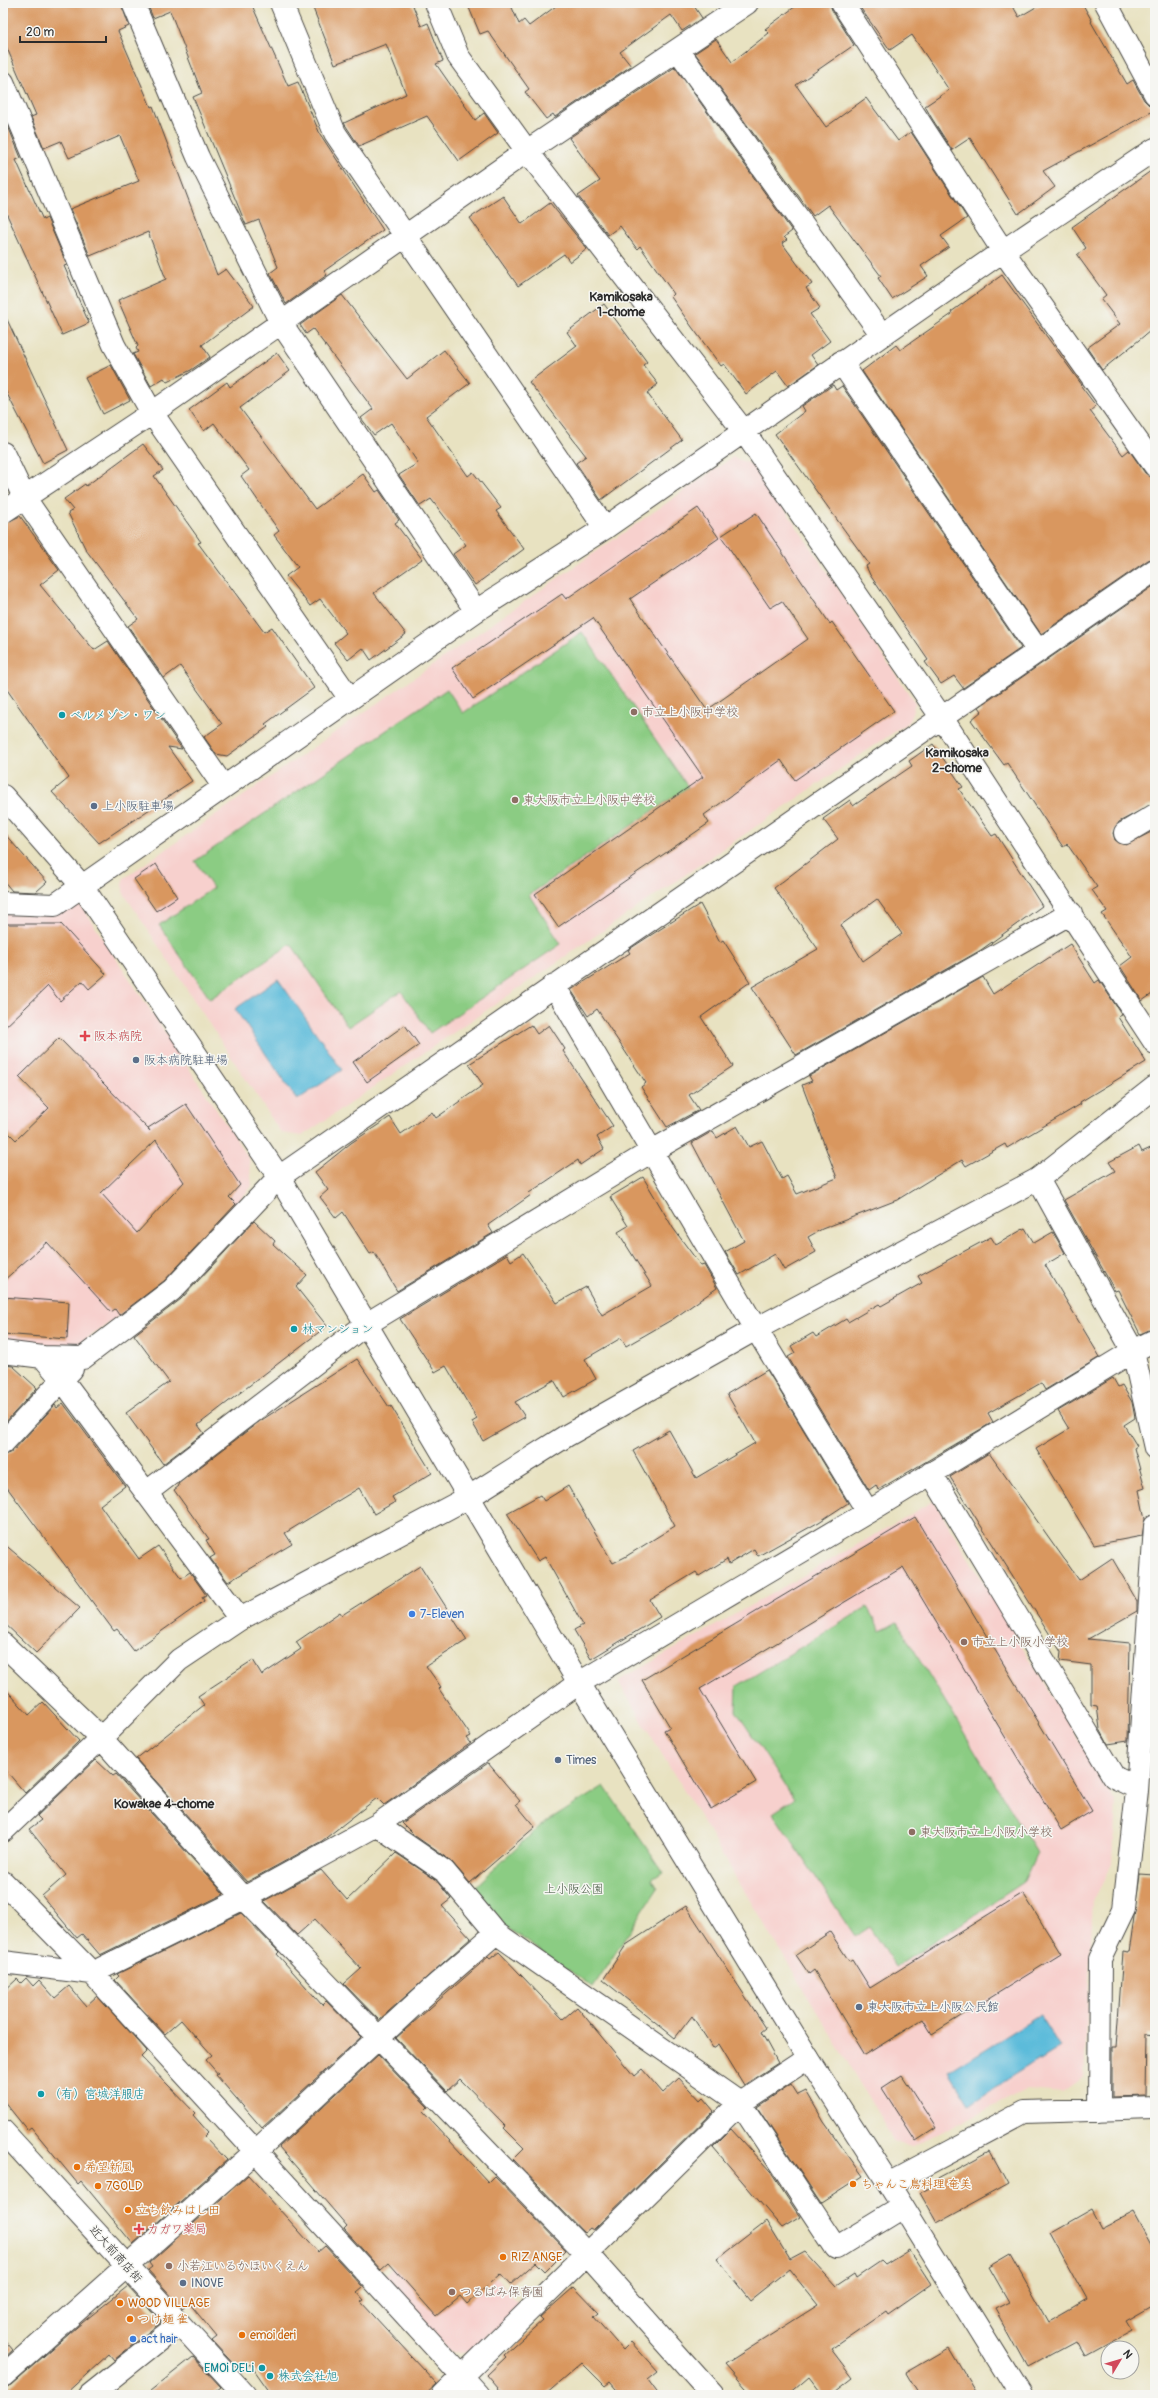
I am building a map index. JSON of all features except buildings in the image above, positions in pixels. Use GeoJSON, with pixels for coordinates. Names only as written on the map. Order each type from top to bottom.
{"type":"FeatureCollection","features":[{"type":"Feature","properties":{"kind":"street"},"geometry":{"type":"LineString","coordinates":[[133,3],[198,157],[281,323],[476,611]]}},
{"type":"Feature","properties":{"kind":"street"},"geometry":{"type":"LineString","coordinates":[[281,3],[335,133],[605,528]]}},
{"type":"Feature","properties":{"kind":"street"},"geometry":{"type":"LineString","coordinates":[[436,3],[458,56],[527,151],[743,430],[942,718],[1155,1043]]}},
{"type":"Feature","properties":{"kind":"street"},"geometry":{"type":"LineString","coordinates":[[3,512],[152,413],[406,238],[527,151],[747,3]]}},
{"type":"Feature","properties":{"kind":"street"},"geometry":{"type":"LineString","coordinates":[[842,3],[1002,251],[1155,466]]}},
{"type":"Feature","properties":{"kind":"street"},"geometry":{"type":"LineString","coordinates":[[1106,3],[1155,94]]}},
{"type":"Feature","properties":{"kind":"street"},"geometry":{"type":"LineString","coordinates":[[678,50],[882,335]]}},
{"type":"Feature","properties":{"kind":"street"},"geometry":{"type":"LineString","coordinates":[[3,82],[114,345],[152,413],[350,699]]}},
{"type":"Feature","properties":{"kind":"street"},"geometry":{"type":"LineString","coordinates":[[3,903],[55,905],[223,786],[476,611],[605,528],[743,430],[1002,251],[1155,149]]}},
{"type":"Feature","properties":{"kind":"street"},"geometry":{"type":"LineString","coordinates":[[841,362],[1038,651]]}},
{"type":"Feature","properties":{"kind":"street"},"geometry":{"type":"LineString","coordinates":[[3,453],[24,497],[223,786]]}},
{"type":"Feature","properties":{"kind":"street"},"geometry":{"type":"LineString","coordinates":[[3,1443],[61,1378],[83,1358],[172,1290],[279,1177],[1155,570]]}},
{"type":"Feature","properties":{"kind":"street"},"geometry":{"type":"LineString","coordinates":[[3,796],[82,886],[279,1177],[365,1325],[579,1683],[808,2058],[889,2184],[1019,2394]]}},
{"type":"Feature","properties":{"kind":"street"},"geometry":{"type":"LineString","coordinates":[[1125,833],[1155,815]]}},
{"type":"Feature","properties":{"kind":"street"},"geometry":{"type":"LineString","coordinates":[[147,1492],[365,1325],[652,1151],[1071,913]]}},
{"type":"Feature","properties":{"kind":"street"},"geometry":{"type":"LineString","coordinates":[[554,985],[756,1329],[868,1512]]}},
{"type":"Feature","properties":{"kind":"street"},"geometry":{"type":"LineString","coordinates":[[3,1831],[101,1738],[179,1660],[240,1619],[469,1497],[566,1436],[756,1329],[1038,1179],[1155,1087]]}},
{"type":"Feature","properties":{"kind":"street"},"geometry":{"type":"LineString","coordinates":[[1038,1179],[1134,1351],[1155,1448]]}},
{"type":"Feature","properties":{"kind":"street"},"geometry":{"type":"LineString","coordinates":[[3,1962],[92,1972],[244,1898],[377,1825],[579,1683],[868,1512],[1134,1351],[1155,1340]]}},
{"type":"Feature","properties":{"kind":"street"},"geometry":{"type":"LineString","coordinates":[[3,1352],[43,1357],[83,1358]]}},
{"type":"Feature","properties":{"kind":"street"},"geometry":{"type":"LineString","coordinates":[[43,1357],[61,1378],[147,1492],[240,1619]]}},
{"type":"Feature","properties":{"kind":"street"},"geometry":{"type":"LineString","coordinates":[[931,1473],[1114,1777],[1137,1788]]}},
{"type":"Feature","properties":{"kind":"street"},"geometry":{"type":"LineString","coordinates":[[1099,2110],[1100,1959],[1124,1909],[1137,1788],[1155,1526]]}},
{"type":"Feature","properties":{"kind":"street"},"geometry":{"type":"LineString","coordinates":[[3,1644],[101,1738],[244,1898],[588,2255],[713,2395]]}},
{"type":"Feature","properties":{"kind":"street"},"geometry":{"type":"LineString","coordinates":[[377,1825],[444,1871],[496,1933],[740,2103],[836,2248],[903,2207]]}},
{"type":"Feature","properties":{"kind":"street"},"geometry":{"type":"LineString","coordinates":[[3,1882],[92,1972],[255,2152],[479,2395]]}},
{"type":"Feature","properties":{"kind":"street"},"geometry":{"type":"LineString","coordinates":[[3,2376],[255,2152],[429,1992],[496,1933]]}},
{"type":"Feature","properties":{"kind":"street"},"geometry":{"type":"LineString","coordinates":[[444,2395],[588,2255],[740,2103],[808,2058]]}},
{"type":"Feature","properties":{"kind":"street"},"geometry":{"type":"LineString","coordinates":[[889,2184],[1024,2112],[1155,2108]]}},
{"type":"Feature","properties":{"kind":"street","name":"近大前商店街"},"geometry":{"type":"LineString","coordinates":[[3,2131],[245,2395]]}},
{"type":"Feature","properties":{"kind":"street"},"geometry":{"type":"LineString","coordinates":[[90,2395],[179,2324]]}},
{"type":"Feature","properties":{"kind":"shaded area","name":"東大阪市立上小阪中学校"},"geometry":{"type":"Polygon","coordinates":[[[733,457],[756,466],[915,703],[909,722],[302,1136],[281,1133],[123,892],[123,879],[733,457]]]}},
{"type":"Feature","properties":{"kind":"shaded area","name":"阪本病院"},"geometry":{"type":"Polygon","coordinates":[[[80,904],[249,1159],[252,1186],[172,1279],[74,1348],[3,1342],[3,911],[57,913],[80,904]]]}},
{"type":"Feature","properties":{"kind":"shaded area","name":"東大阪市立上小阪小学校"},"geometry":{"type":"Polygon","coordinates":[[[934,1501],[1116,1801],[1113,1863],[1093,1901],[1084,2077],[1063,2092],[1028,2089],[911,2147],[895,2142],[618,1681],[934,1501]]]}},
{"type":"Feature","properties":{"kind":"shaded area","name":"つるばみ保育園"},"geometry":{"type":"Polygon","coordinates":[[[445,2221],[522,2307],[472,2351],[451,2353],[383,2276],[445,2221]]]}},
{"type":"Feature","properties":{"kind":"green space"},"geometry":{"type":"Polygon","coordinates":[[[582,632],[688,787],[529,895],[561,944],[430,1033],[401,991],[348,1027],[291,944],[210,999],[159,925],[213,888],[195,861],[447,689],[463,713],[582,632]]]}},
{"type":"Feature","properties":{"kind":"green space"},"geometry":{"type":"Polygon","coordinates":[[[867,1607],[881,1631],[897,1622],[1037,1853],[1024,1882],[896,1967],[869,1927],[855,1936],[773,1813],[794,1799],[736,1711],[737,1686],[867,1607]]]}},
{"type":"Feature","properties":{"kind":"green space","name":"上小阪公園"},"geometry":{"type":"Polygon","coordinates":[[[604,1786],[663,1872],[652,1879],[658,1888],[593,1987],[506,1927],[475,1887],[539,1827],[604,1786]]]}},
{"type":"Feature","properties":{"kind":"water"},"geometry":{"type":"Polygon","coordinates":[[[278,979],[342,1070],[297,1100],[235,1009],[278,979]]]}},
{"type":"Feature","properties":{"kind":"water"},"geometry":{"type":"Polygon","coordinates":[[[1040,2015],[1060,2047],[969,2104],[949,2072],[1040,2015]]]}},
{"type":"Feature","properties":{"kind":"place","name":"市立上小阪中学校"},"geometry":{"type":"Point","coordinates":[634,712]}},
{"type":"Feature","properties":{"kind":"place","name":"ベルメゾン・ワン"},"geometry":{"type":"Point","coordinates":[62,715]}},
{"type":"Feature","properties":{"kind":"place","name":"東大阪市立上小阪中学校"},"geometry":{"type":"Point","coordinates":[515,800]}},
{"type":"Feature","properties":{"kind":"place","name":"上小阪駐車場"},"geometry":{"type":"Point","coordinates":[94,806]}},
{"type":"Feature","properties":{"kind":"place","name":"阪本病院"},"geometry":{"type":"Point","coordinates":[85,1036]}},
{"type":"Feature","properties":{"kind":"place","name":"阪本病院駐車場"},"geometry":{"type":"Point","coordinates":[136,1060]}},
{"type":"Feature","properties":{"kind":"place","name":"林マンション"},"geometry":{"type":"Point","coordinates":[294,1329]}},
{"type":"Feature","properties":{"kind":"place","name":"7-Eleven"},"geometry":{"type":"Point","coordinates":[412,1614]}},
{"type":"Feature","properties":{"kind":"place","name":"市立上小阪小学校"},"geometry":{"type":"Point","coordinates":[964,1642]}},
{"type":"Feature","properties":{"kind":"place","name":"Times"},"geometry":{"type":"Point","coordinates":[558,1760]}},
{"type":"Feature","properties":{"kind":"place","name":"東大阪市立上小阪小学校"},"geometry":{"type":"Point","coordinates":[912,1832]}},
{"type":"Feature","properties":{"kind":"place","name":"東大阪市立上小阪公民館"},"geometry":{"type":"Point","coordinates":[859,2007]}},
{"type":"Feature","properties":{"kind":"place","name":"（有）宮城洋服店"},"geometry":{"type":"Point","coordinates":[41,2094]}},
{"type":"Feature","properties":{"kind":"place","name":"希望新風"},"geometry":{"type":"Point","coordinates":[77,2167]}},
{"type":"Feature","properties":{"kind":"place","name":"ちゃんこ鳥料理 奄美"},"geometry":{"type":"Point","coordinates":[853,2184]}},
{"type":"Feature","properties":{"kind":"place","name":"7GOLD"},"geometry":{"type":"Point","coordinates":[98,2186]}},
{"type":"Feature","properties":{"kind":"place","name":"立ち飲みはし田"},"geometry":{"type":"Point","coordinates":[128,2210]}},
{"type":"Feature","properties":{"kind":"place","name":"カガワ薬局"},"geometry":{"type":"Point","coordinates":[139,2229]}},
{"type":"Feature","properties":{"kind":"place","name":"RIZ ANGE"},"geometry":{"type":"Point","coordinates":[503,2257]}},
{"type":"Feature","properties":{"kind":"place","name":"小若江いるかほいくえん"},"geometry":{"type":"Point","coordinates":[169,2266]}},
{"type":"Feature","properties":{"kind":"place","name":"INOVE"},"geometry":{"type":"Point","coordinates":[183,2283]}},
{"type":"Feature","properties":{"kind":"place","name":"つるばみ保育園"},"geometry":{"type":"Point","coordinates":[452,2292]}},
{"type":"Feature","properties":{"kind":"place","name":"WOOD VILLAGE"},"geometry":{"type":"Point","coordinates":[120,2303]}},
{"type":"Feature","properties":{"kind":"place","name":"つけ麺 雀"},"geometry":{"type":"Point","coordinates":[130,2319]}},
{"type":"Feature","properties":{"kind":"place","name":"emoi deri"},"geometry":{"type":"Point","coordinates":[242,2335]}},
{"type":"Feature","properties":{"kind":"place","name":"act hair"},"geometry":{"type":"Point","coordinates":[133,2339]}},
{"type":"Feature","properties":{"kind":"place","name":"EMOi DELi"},"geometry":{"type":"Point","coordinates":[262,2368]}},
{"type":"Feature","properties":{"kind":"place","name":"株式会社旭"},"geometry":{"type":"Point","coordinates":[270,2376]}},
{"type":"Feature","properties":{"kind":"district","name":"Kamikosaka 1-chome"},"geometry":{"type":"Point","coordinates":[621,304]}},
{"type":"Feature","properties":{"kind":"district","name":"Kamikosaka 2-chome"},"geometry":{"type":"Point","coordinates":[957,760]}},
{"type":"Feature","properties":{"kind":"district","name":"Kowakae 4-chome"},"geometry":{"type":"Point","coordinates":[164,1803]}}]}
